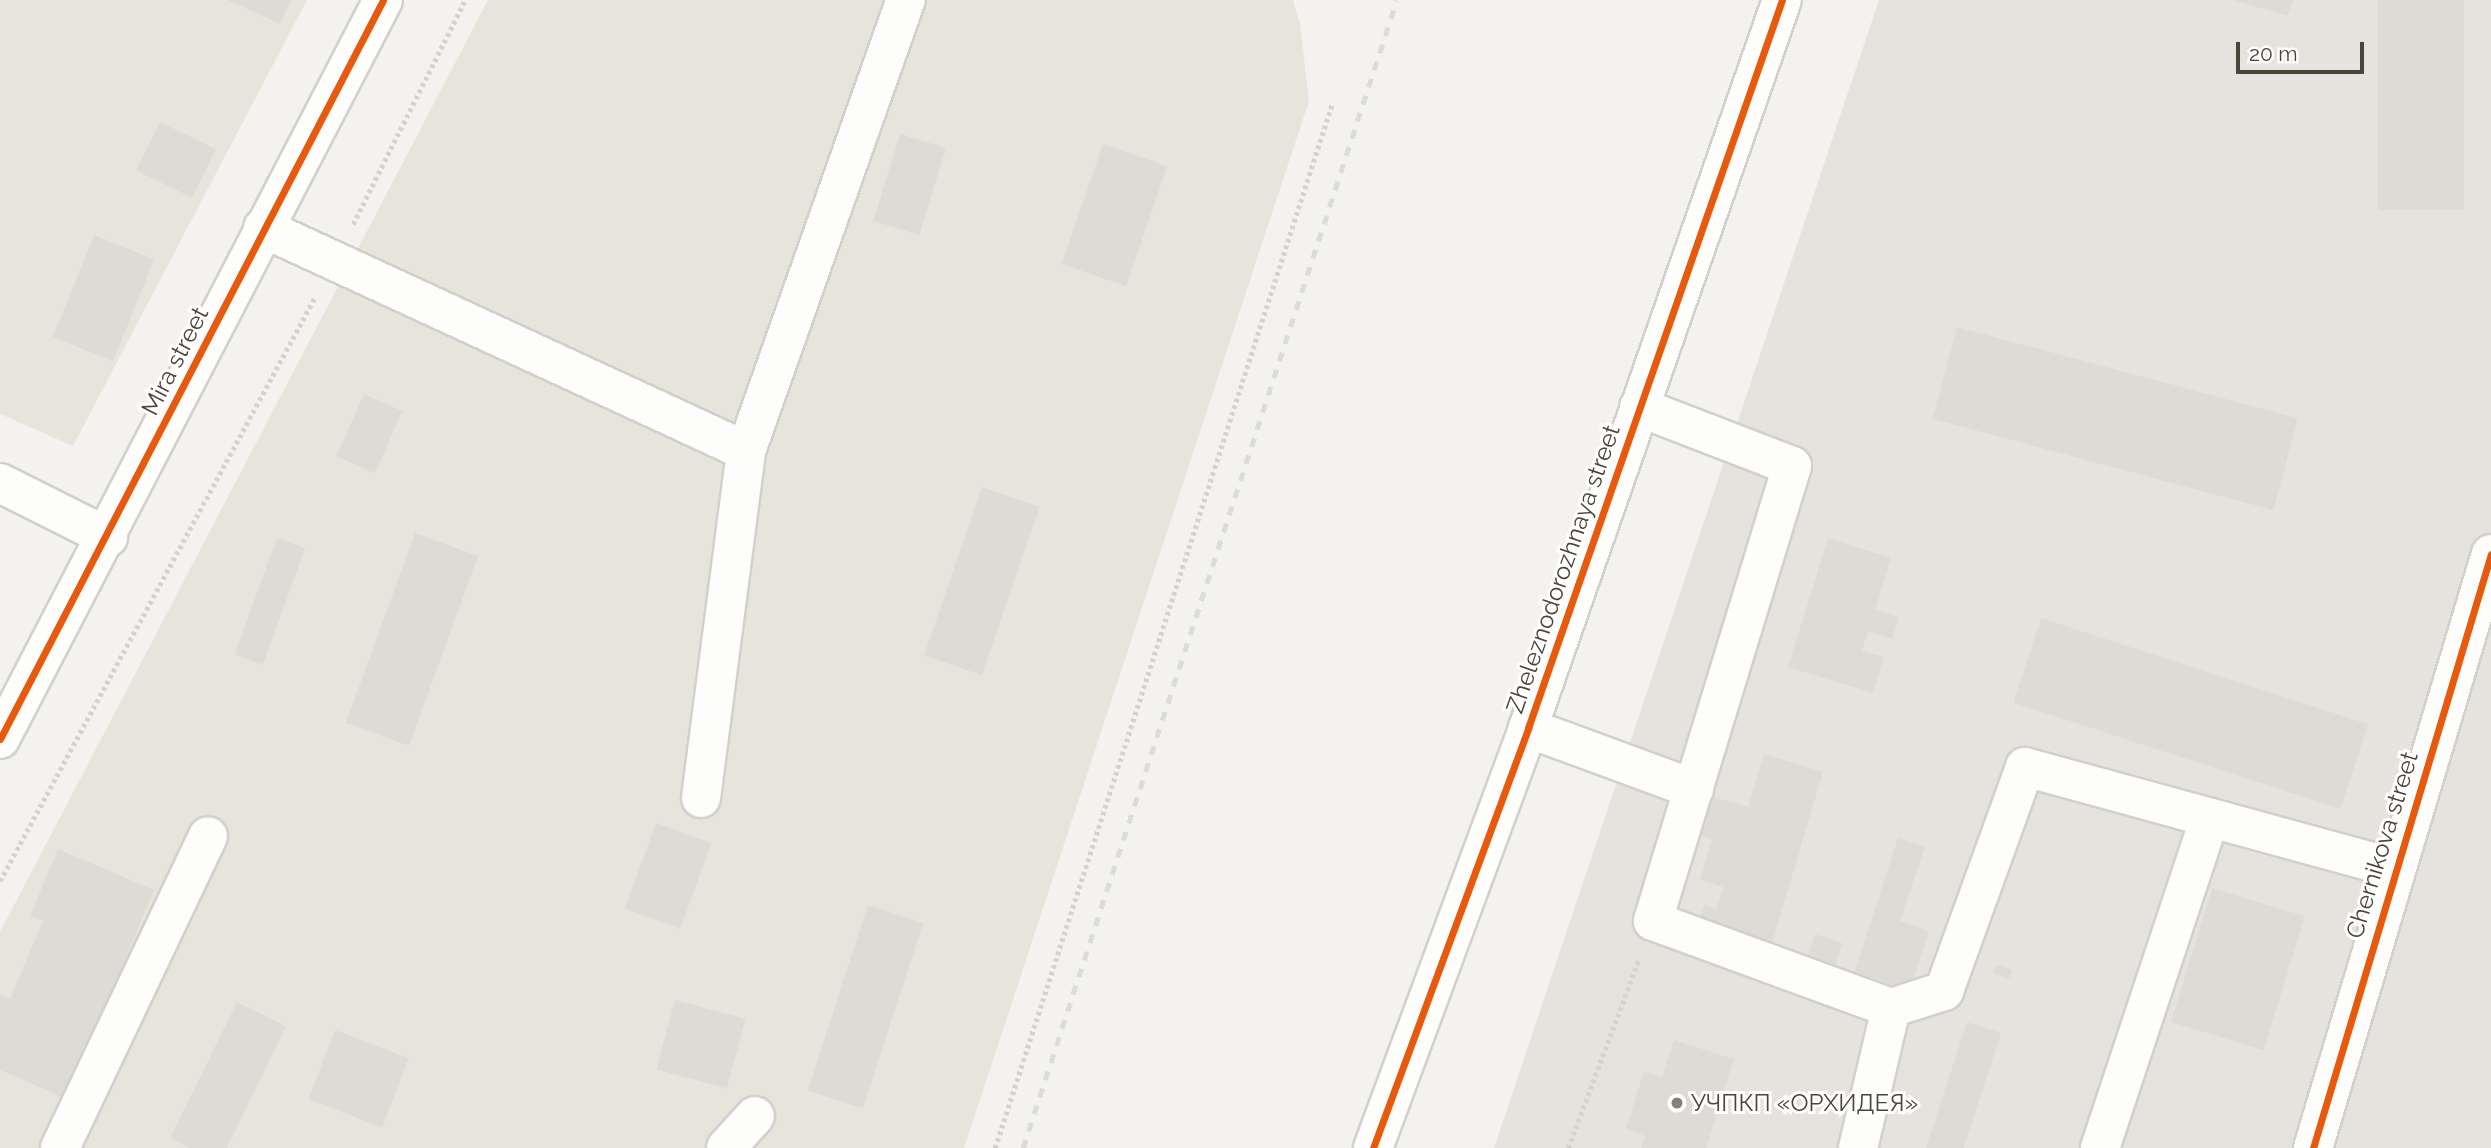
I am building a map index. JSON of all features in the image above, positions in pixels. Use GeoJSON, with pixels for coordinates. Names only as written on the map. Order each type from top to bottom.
{"type":"FeatureCollection","features":[{"type":"Feature","properties":{"kind":"street","name":"Mira street"},"geometry":{"type":"LineString","coordinates":[[0,740],[383,0]]}},
{"type":"Feature","properties":{"kind":"street"},"geometry":{"type":"LineString","coordinates":[[701,797],[746,451],[906,0]]}},
{"type":"Feature","properties":{"kind":"street","name":"Zheleznodorozhnaya street"},"geometry":{"type":"LineString","coordinates":[[1373,1148],[1528,728],[1782,0]]}},
{"type":"Feature","properties":{"kind":"street"},"geometry":{"type":"LineString","coordinates":[[263,228],[746,451]]}},
{"type":"Feature","properties":{"kind":"street"},"geometry":{"type":"LineString","coordinates":[[1639,407],[1792,467],[1653,920],[1891,1008],[1944,991],[2025,767],[2395,868]]}},
{"type":"Feature","properties":{"kind":"street"},"geometry":{"type":"LineString","coordinates":[[0,483],[107,537]]}},
{"type":"Feature","properties":{"kind":"street","name":"Chernikova street"},"geometry":{"type":"LineString","coordinates":[[2314,1148],[2395,868],[2491,554]]}},
{"type":"Feature","properties":{"kind":"street"},"geometry":{"type":"LineString","coordinates":[[1528,728],[1694,789]]}},
{"type":"Feature","properties":{"kind":"street"},"geometry":{"type":"LineString","coordinates":[[2100,1148],[2210,818]]}},
{"type":"Feature","properties":{"kind":"street"},"geometry":{"type":"LineString","coordinates":[[60,1148],[208,836]]}},
{"type":"Feature","properties":{"kind":"street"},"geometry":{"type":"LineString","coordinates":[[1858,1148],[1891,1008]]}},
{"type":"Feature","properties":{"kind":"street"},"geometry":{"type":"LineString","coordinates":[[726,1148],[755,1116]]}},
{"type":"Feature","properties":{"kind":"path"},"geometry":{"type":"LineString","coordinates":[[0,881],[334,261],[465,0]]}},
{"type":"Feature","properties":{"kind":"path"},"geometry":{"type":"LineString","coordinates":[[995,1148],[1332,104]]}},
{"type":"Feature","properties":{"kind":"path"},"geometry":{"type":"LineString","coordinates":[[1568,1148],[1653,920]]}},
{"type":"Feature","properties":{"kind":"shaded area"},"geometry":{"type":"Polygon","coordinates":[[[0,0],[307,0],[73,446],[0,414],[0,0]]]}},
{"type":"Feature","properties":{"kind":"shaded area"},"geometry":{"type":"Polygon","coordinates":[[[488,0],[1293,0],[1300,24],[1309,101],[964,1148],[0,1148],[0,932],[488,0]]]}},
{"type":"Feature","properties":{"kind":"shaded area"},"geometry":{"type":"Polygon","coordinates":[[[1879,0],[2491,0],[2491,1148],[1494,1148],[1879,0]]]}},
{"type":"Feature","properties":{"kind":"building"},"geometry":{"type":"Polygon","coordinates":[[[228,0],[291,0],[280,24],[228,0]]]}},
{"type":"Feature","properties":{"kind":"building"},"geometry":{"type":"Polygon","coordinates":[[[2233,0],[2293,0],[2288,16],[2233,0]]]}},
{"type":"Feature","properties":{"kind":"building"},"geometry":{"type":"Polygon","coordinates":[[[2378,0],[2464,0],[2464,210],[2378,210],[2378,0]]]}},
{"type":"Feature","properties":{"kind":"building"},"geometry":{"type":"Polygon","coordinates":[[[160,122],[216,149],[192,198],[136,171],[160,122]]]}},
{"type":"Feature","properties":{"kind":"building"},"geometry":{"type":"Polygon","coordinates":[[[900,134],[946,148],[919,235],[873,221],[900,134]]]}},
{"type":"Feature","properties":{"kind":"building"},"geometry":{"type":"Polygon","coordinates":[[[1103,144],[1167,166],[1126,286],[1062,264],[1103,144]]]}},
{"type":"Feature","properties":{"kind":"building"},"geometry":{"type":"Polygon","coordinates":[[[94,235],[154,259],[113,361],[53,337],[94,235]]]}},
{"type":"Feature","properties":{"kind":"building"},"geometry":{"type":"Polygon","coordinates":[[[1957,327],[2298,418],[2273,510],[1932,419],[1957,327]]]}},
{"type":"Feature","properties":{"kind":"building"},"geometry":{"type":"Polygon","coordinates":[[[364,394],[402,411],[375,473],[336,456],[364,394]]]}},
{"type":"Feature","properties":{"kind":"building"},"geometry":{"type":"Polygon","coordinates":[[[982,487],[1040,507],[982,675],[924,655],[982,487]]]}},
{"type":"Feature","properties":{"kind":"building"},"geometry":{"type":"Polygon","coordinates":[[[415,533],[478,556],[409,746],[346,723],[415,533]]]}},
{"type":"Feature","properties":{"kind":"building"},"geometry":{"type":"Polygon","coordinates":[[[277,538],[305,548],[263,665],[235,655],[277,538]]]}},
{"type":"Feature","properties":{"kind":"building"},"geometry":{"type":"Polygon","coordinates":[[[1828,538],[1891,558],[1875,610],[1899,617],[1892,639],[1868,631],[1862,651],[1884,657],[1873,693],[1788,667],[1828,538]]]}},
{"type":"Feature","properties":{"kind":"building"},"geometry":{"type":"Polygon","coordinates":[[[2041,618],[2368,724],[2341,809],[2013,703],[2041,618]]]}},
{"type":"Feature","properties":{"kind":"building"},"geometry":{"type":"Polygon","coordinates":[[[1764,754],[1823,772],[1768,957],[1695,935],[1704,905],[1716,909],[1723,887],[1700,880],[1712,839],[1693,833],[1704,794],[1748,807],[1764,754]]]}},
{"type":"Feature","properties":{"kind":"building"},"geometry":{"type":"Polygon","coordinates":[[[656,823],[711,843],[680,929],[625,909],[656,823]]]}},
{"type":"Feature","properties":{"kind":"building"},"geometry":{"type":"Polygon","coordinates":[[[1898,838],[1925,847],[1900,921],[1929,931],[1910,990],[1874,978],[1869,993],[1850,986],[1898,838]]]}},
{"type":"Feature","properties":{"kind":"building"},"geometry":{"type":"Polygon","coordinates":[[[58,849],[154,890],[67,1099],[0,1070],[0,995],[10,999],[43,921],[30,916],[58,849]]]}},
{"type":"Feature","properties":{"kind":"building"},"geometry":{"type":"Polygon","coordinates":[[[2212,888],[2305,916],[2264,1050],[2171,1022],[2212,888]]]}},
{"type":"Feature","properties":{"kind":"building"},"geometry":{"type":"Polygon","coordinates":[[[868,905],[923,923],[863,1108],[808,1090],[868,905]]]}},
{"type":"Feature","properties":{"kind":"building"},"geometry":{"type":"Polygon","coordinates":[[[1815,934],[1843,943],[1831,980],[1803,971],[1815,934]]]}},
{"type":"Feature","properties":{"kind":"building"},"geometry":{"type":"Polygon","coordinates":[[[1996,965],[2012,970],[2010,979],[1993,974],[1996,965]]]}},
{"type":"Feature","properties":{"kind":"building"},"geometry":{"type":"Polygon","coordinates":[[[675,1000],[746,1019],[727,1088],[656,1070],[675,1000]]]}},
{"type":"Feature","properties":{"kind":"building"},"geometry":{"type":"Polygon","coordinates":[[[237,1002],[286,1026],[227,1148],[189,1148],[170,1138],[237,1002]]]}},
{"type":"Feature","properties":{"kind":"building"},"geometry":{"type":"Polygon","coordinates":[[[1967,1022],[2001,1033],[1964,1148],[1926,1148],[1967,1022]]]}},
{"type":"Feature","properties":{"kind":"building"},"geometry":{"type":"Polygon","coordinates":[[[335,1030],[409,1058],[382,1127],[308,1099],[335,1030]]]}},
{"type":"Feature","properties":{"kind":"building","name":"УЧПКП «ОРХИДЕЯ»"},"geometry":{"type":"Polygon","coordinates":[[[1674,1040],[1734,1059],[1706,1148],[1641,1148],[1645,1136],[1626,1129],[1644,1071],[1662,1077],[1674,1040]]]}},
{"type":"Feature","properties":{"kind":"railway"},"geometry":{"type":"LineString","coordinates":[[1023,1148],[1397,0]]}},
{"type":"Feature","properties":{"kind":"cycle path"},"geometry":{"type":"LineString","coordinates":[[0,739],[383,0]]}},
{"type":"Feature","properties":{"kind":"cycle path"},"geometry":{"type":"LineString","coordinates":[[1373,1148],[1528,728],[1782,0]]}},
{"type":"Feature","properties":{"kind":"cycle path"},"geometry":{"type":"LineString","coordinates":[[2313,1148],[2491,554]]}},
{"type":"Feature","properties":{"kind":"place","name":"УЧПКП «ОРХИДЕЯ»"},"geometry":{"type":"Point","coordinates":[1677,1103]}}]}
